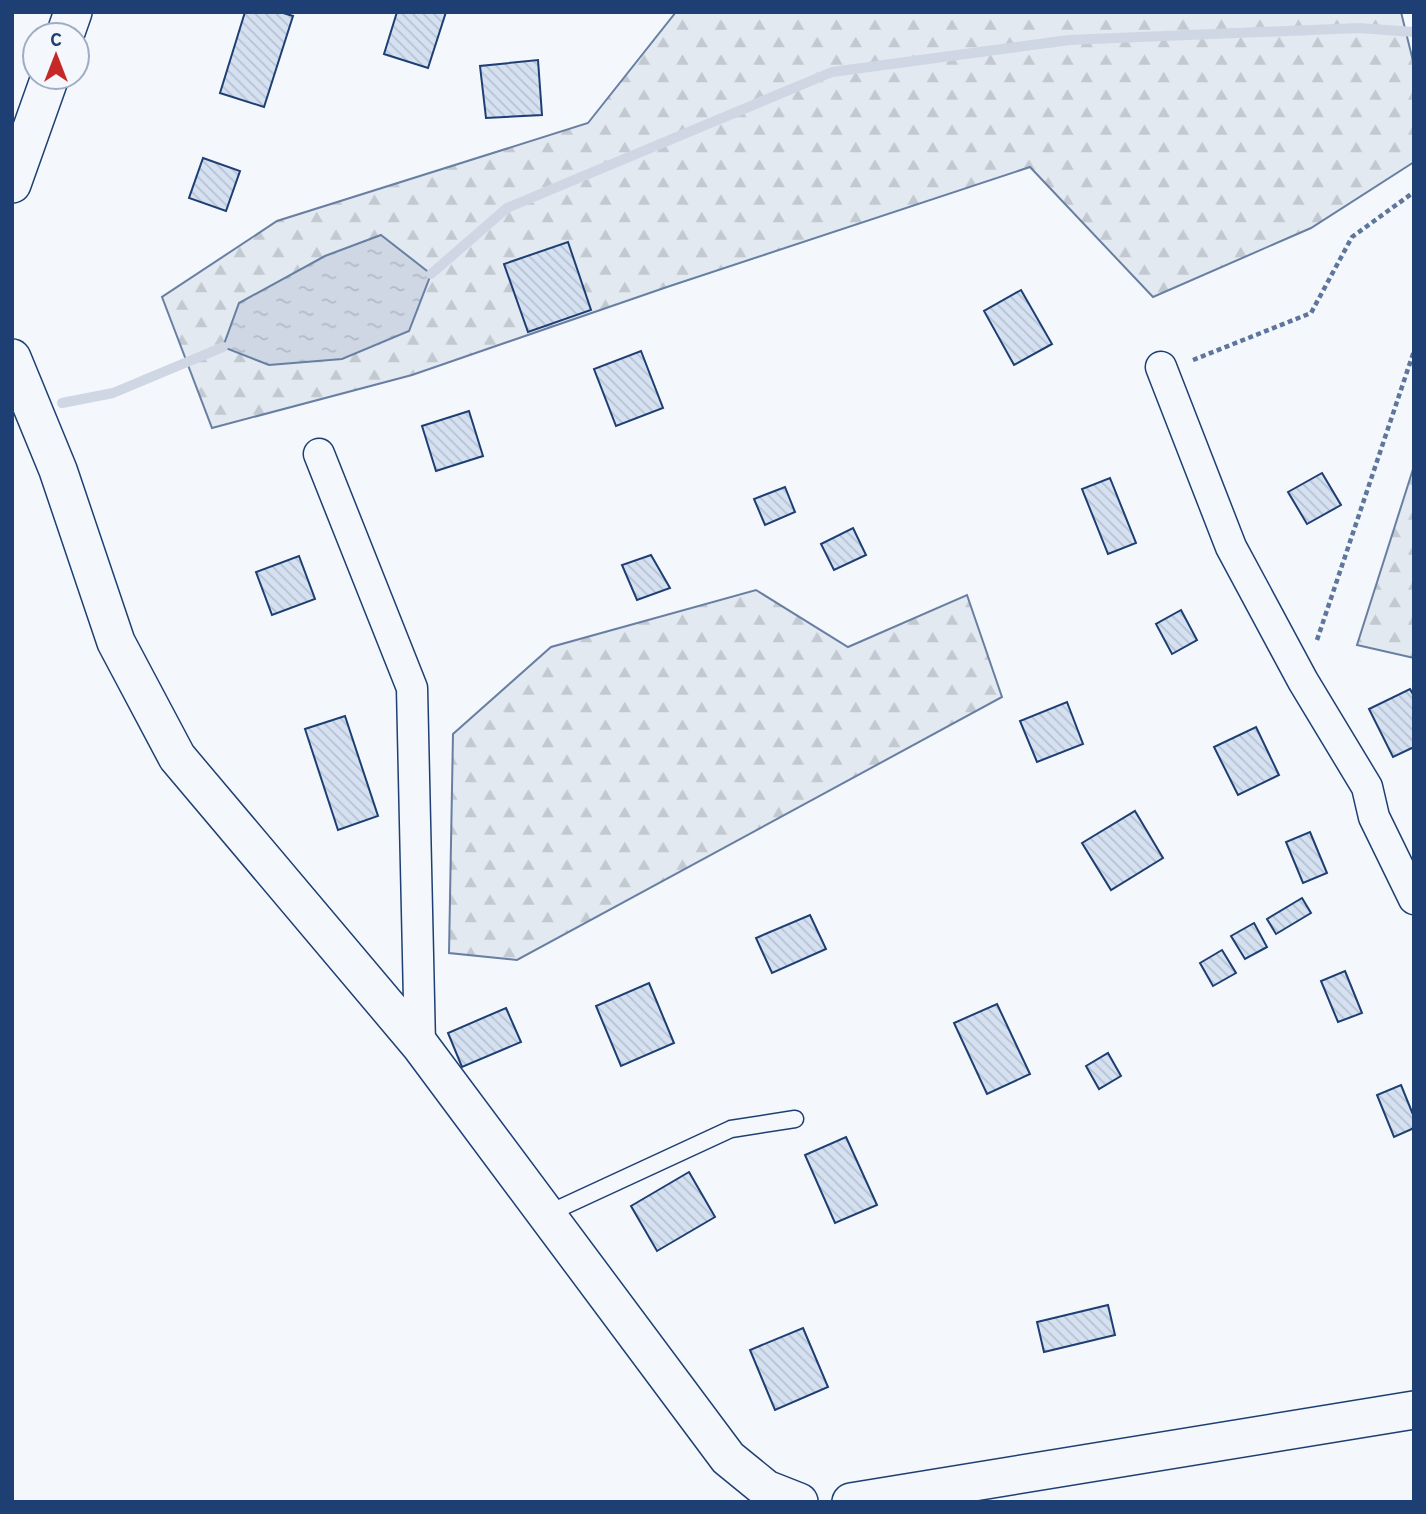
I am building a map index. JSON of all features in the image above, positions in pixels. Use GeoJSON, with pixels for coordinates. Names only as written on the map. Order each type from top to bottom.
{"type":"FeatureCollection","features":[{"type":"Feature","properties":{"kind":"street"},"geometry":{"type":"LineString","coordinates":[[12,184],[45,91]]}},
{"type":"Feature","properties":{"kind":"street"},"geometry":{"type":"LineString","coordinates":[[12,358],[58,470],[116,642],[177,757],[420,1045],[728,1458],[766,1489],[799,1502]]}},
{"type":"Feature","properties":{"kind":"street"},"geometry":{"type":"LineString","coordinates":[[1161,367],[1231,547],[1303,681],[1367,787],[1374,817],[1414,899]]}},
{"type":"Feature","properties":{"kind":"street"},"geometry":{"type":"LineString","coordinates":[[319,454],[412,688],[420,1045]]}},
{"type":"Feature","properties":{"kind":"street"},"geometry":{"type":"LineString","coordinates":[[851,1502],[1414,1410]]}},
{"type":"Feature","properties":{"kind":"lane"},"geometry":{"type":"LineString","coordinates":[[545,1215],[731,1129],[795,1119]]}},
{"type":"Feature","properties":{"kind":"path"},"geometry":{"type":"LineString","coordinates":[[1161,367],[1202,358],[1311,313],[1352,237],[1414,192]]}},
{"type":"Feature","properties":{"kind":"path"},"geometry":{"type":"LineString","coordinates":[[1303,681],[1414,351]]}},
{"type":"Feature","properties":{"kind":"green space"},"geometry":{"type":"Polygon","coordinates":[[[676,12],[1401,12],[1414,65],[1414,162],[1311,228],[1153,297],[1030,167],[412,375],[212,428],[162,297],[277,221],[588,123],[676,12]]]}},
{"type":"Feature","properties":{"kind":"green space"},"geometry":{"type":"Polygon","coordinates":[[[1414,466],[1414,658],[1357,645],[1414,466]]]}},
{"type":"Feature","properties":{"kind":"green space"},"geometry":{"type":"Polygon","coordinates":[[[756,590],[848,647],[967,595],[1002,697],[517,960],[449,953],[453,734],[551,647],[756,590]]]}},
{"type":"Feature","properties":{"kind":"water"},"geometry":{"type":"Polygon","coordinates":[[[381,235],[431,274],[409,331],[342,359],[269,365],[223,347],[239,303],[325,256],[381,235]]]}},
{"type":"Feature","properties":{"kind":"building"},"geometry":{"type":"Polygon","coordinates":[[[245,12],[280,12],[293,16],[264,107],[220,93],[245,12]]]}},
{"type":"Feature","properties":{"kind":"building"},"geometry":{"type":"Polygon","coordinates":[[[397,12],[446,12],[428,68],[384,54],[397,12]]]}},
{"type":"Feature","properties":{"kind":"building"},"geometry":{"type":"Polygon","coordinates":[[[538,60],[542,115],[486,118],[480,66],[538,60]]]}},
{"type":"Feature","properties":{"kind":"building"},"geometry":{"type":"Polygon","coordinates":[[[203,158],[240,171],[226,211],[189,198],[203,158]]]}},
{"type":"Feature","properties":{"kind":"building"},"geometry":{"type":"Polygon","coordinates":[[[568,242],[591,310],[528,332],[504,264],[568,242]]]}},
{"type":"Feature","properties":{"kind":"building"},"geometry":{"type":"Polygon","coordinates":[[[1021,290],[1052,344],[1014,365],[984,311],[1021,290]]]}},
{"type":"Feature","properties":{"kind":"building"},"geometry":{"type":"Polygon","coordinates":[[[641,351],[663,408],[616,426],[594,369],[641,351]]]}},
{"type":"Feature","properties":{"kind":"building"},"geometry":{"type":"Polygon","coordinates":[[[469,411],[483,456],[436,471],[422,426],[469,411]]]}},
{"type":"Feature","properties":{"kind":"building"},"geometry":{"type":"Polygon","coordinates":[[[1322,473],[1341,505],[1307,524],[1288,492],[1322,473]]]}},
{"type":"Feature","properties":{"kind":"building"},"geometry":{"type":"Polygon","coordinates":[[[1110,478],[1136,543],[1108,554],[1082,489],[1110,478]]]}},
{"type":"Feature","properties":{"kind":"building"},"geometry":{"type":"Polygon","coordinates":[[[785,487],[795,512],[765,525],[754,499],[785,487]]]}},
{"type":"Feature","properties":{"kind":"building"},"geometry":{"type":"Polygon","coordinates":[[[853,528],[866,555],[834,570],[821,544],[853,528]]]}},
{"type":"Feature","properties":{"kind":"building"},"geometry":{"type":"Polygon","coordinates":[[[651,555],[670,588],[637,600],[622,565],[651,555]]]}},
{"type":"Feature","properties":{"kind":"building"},"geometry":{"type":"Polygon","coordinates":[[[299,556],[315,599],[272,615],[256,572],[299,556]]]}},
{"type":"Feature","properties":{"kind":"building"},"geometry":{"type":"Polygon","coordinates":[[[1181,610],[1197,640],[1172,654],[1156,624],[1181,610]]]}},
{"type":"Feature","properties":{"kind":"building"},"geometry":{"type":"Polygon","coordinates":[[[1410,689],[1414,696],[1414,747],[1393,757],[1369,709],[1410,689]]]}},
{"type":"Feature","properties":{"kind":"building"},"geometry":{"type":"Polygon","coordinates":[[[1067,702],[1083,744],[1037,762],[1020,721],[1067,702]]]}},
{"type":"Feature","properties":{"kind":"building"},"geometry":{"type":"Polygon","coordinates":[[[345,716],[378,816],[338,830],[305,729],[345,716]]]}},
{"type":"Feature","properties":{"kind":"building"},"geometry":{"type":"Polygon","coordinates":[[[1256,727],[1279,775],[1238,795],[1214,747],[1256,727]]]}},
{"type":"Feature","properties":{"kind":"building"},"geometry":{"type":"Polygon","coordinates":[[[1135,811],[1163,858],[1111,890],[1082,843],[1135,811]]]}},
{"type":"Feature","properties":{"kind":"building"},"geometry":{"type":"Polygon","coordinates":[[[1310,832],[1327,873],[1303,883],[1286,842],[1310,832]]]}},
{"type":"Feature","properties":{"kind":"building"},"geometry":{"type":"Polygon","coordinates":[[[1302,898],[1311,913],[1276,934],[1267,919],[1302,898]]]}},
{"type":"Feature","properties":{"kind":"building"},"geometry":{"type":"Polygon","coordinates":[[[810,915],[826,949],[772,973],[756,938],[810,915]]]}},
{"type":"Feature","properties":{"kind":"building"},"geometry":{"type":"Polygon","coordinates":[[[1254,923],[1267,947],[1245,959],[1231,936],[1254,923]]]}},
{"type":"Feature","properties":{"kind":"building"},"geometry":{"type":"Polygon","coordinates":[[[1222,950],[1236,973],[1213,986],[1200,963],[1222,950]]]}},
{"type":"Feature","properties":{"kind":"building"},"geometry":{"type":"Polygon","coordinates":[[[1345,971],[1362,1013],[1338,1022],[1321,981],[1345,971]]]}},
{"type":"Feature","properties":{"kind":"building"},"geometry":{"type":"Polygon","coordinates":[[[649,983],[674,1043],[621,1066],[596,1006],[649,983]]]}},
{"type":"Feature","properties":{"kind":"building"},"geometry":{"type":"Polygon","coordinates":[[[997,1004],[1030,1074],[987,1094],[954,1023],[997,1004]]]}},
{"type":"Feature","properties":{"kind":"building"},"geometry":{"type":"Polygon","coordinates":[[[506,1008],[521,1042],[462,1067],[448,1033],[506,1008]]]}},
{"type":"Feature","properties":{"kind":"building"},"geometry":{"type":"Polygon","coordinates":[[[1108,1053],[1121,1076],[1099,1089],[1086,1066],[1108,1053]]]}},
{"type":"Feature","properties":{"kind":"building"},"geometry":{"type":"Polygon","coordinates":[[[1401,1085],[1414,1117],[1414,1128],[1394,1137],[1377,1095],[1401,1085]]]}},
{"type":"Feature","properties":{"kind":"building"},"geometry":{"type":"Polygon","coordinates":[[[846,1137],[877,1205],[835,1223],[805,1155],[846,1137]]]}},
{"type":"Feature","properties":{"kind":"building"},"geometry":{"type":"Polygon","coordinates":[[[689,1172],[715,1217],[657,1251],[631,1206],[689,1172]]]}},
{"type":"Feature","properties":{"kind":"building"},"geometry":{"type":"Polygon","coordinates":[[[1108,1305],[1115,1335],[1044,1352],[1037,1322],[1108,1305]]]}},
{"type":"Feature","properties":{"kind":"building"},"geometry":{"type":"Polygon","coordinates":[[[803,1328],[828,1387],[775,1410],[750,1350],[803,1328]]]}},
{"type":"Feature","properties":{"kind":"waterway"},"geometry":{"type":"LineString","coordinates":[[431,274],[507,208],[832,72],[1069,40],[1359,28],[1414,32]]}},
{"type":"Feature","properties":{"kind":"waterway"},"geometry":{"type":"LineString","coordinates":[[62,403],[113,393],[223,347]]}}]}
